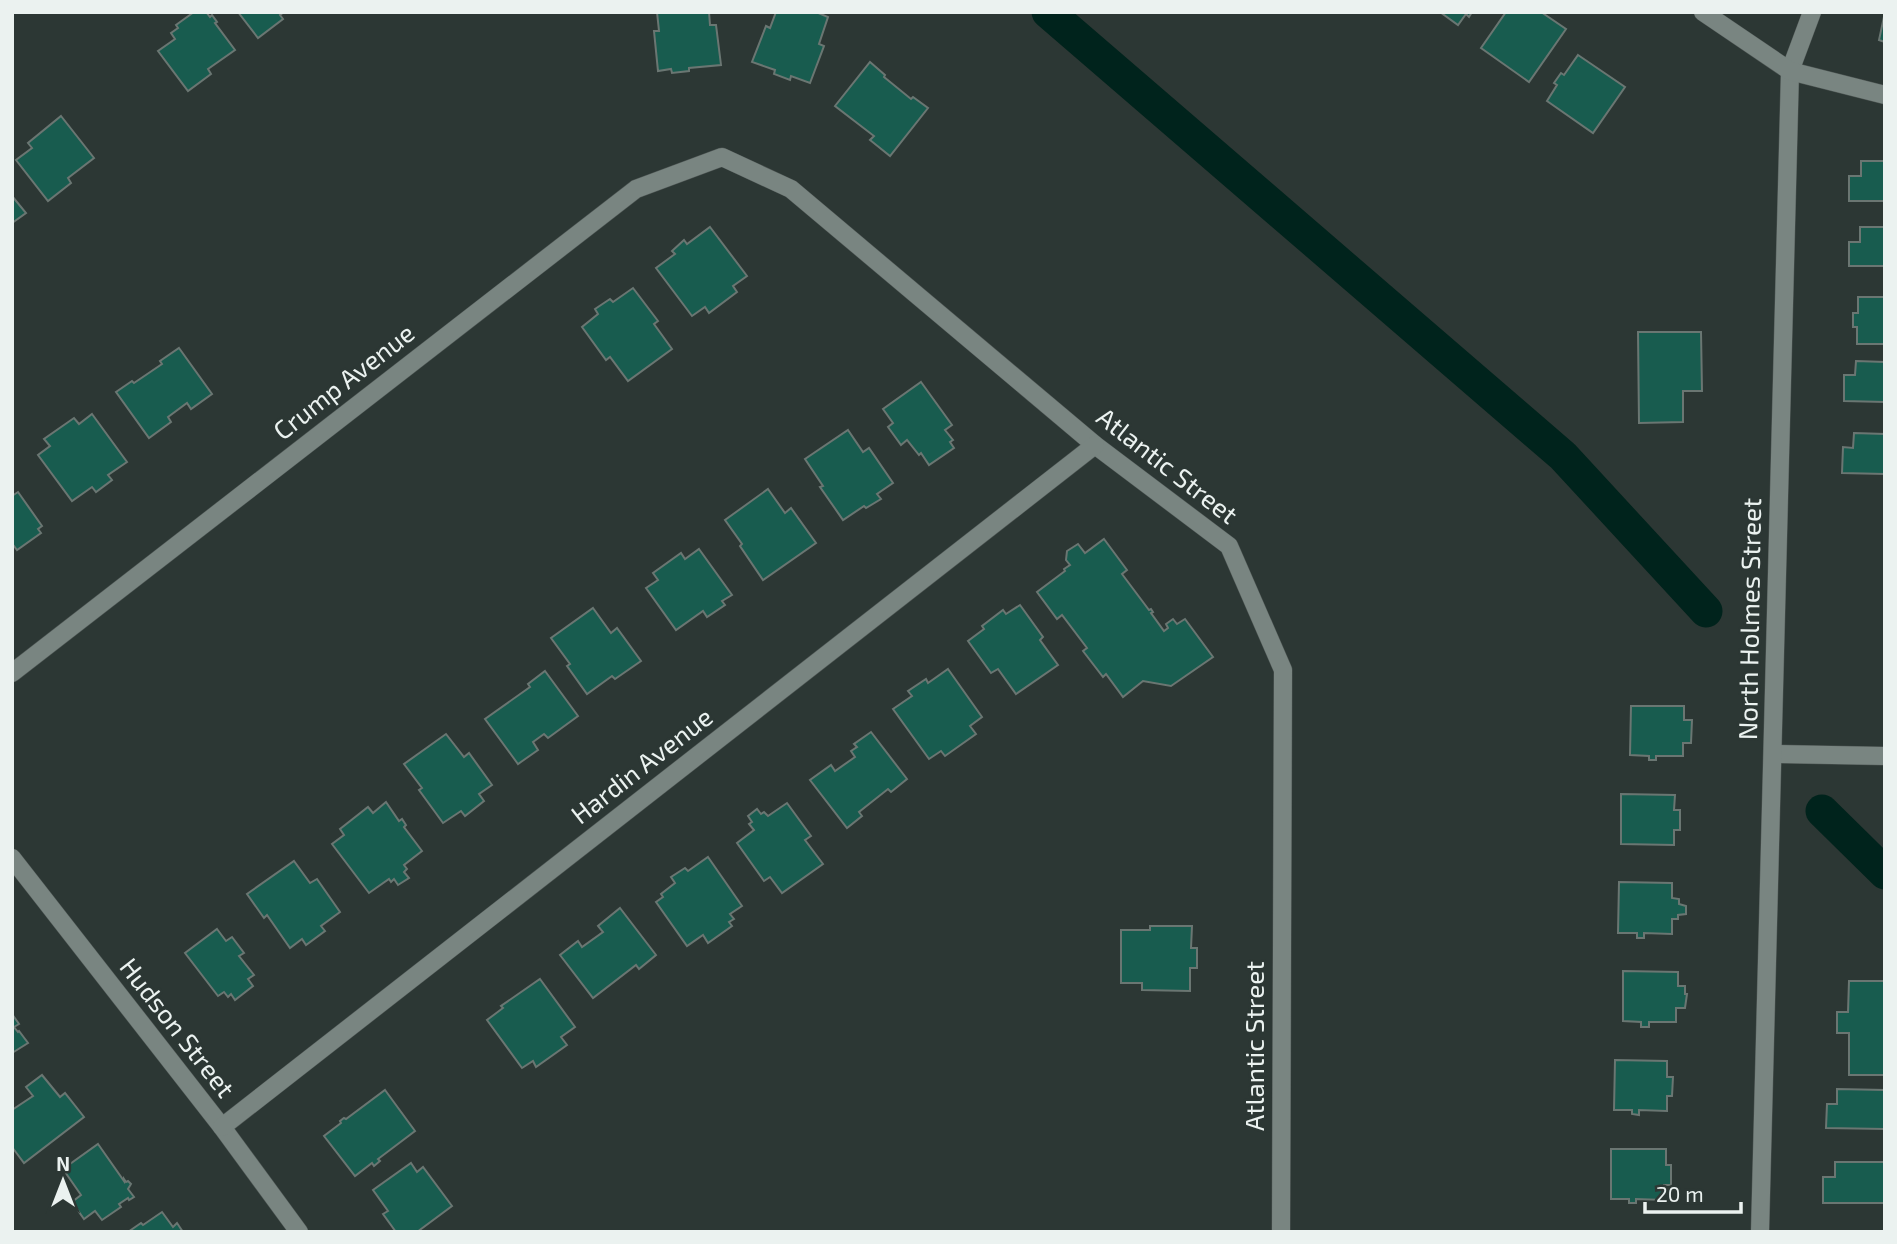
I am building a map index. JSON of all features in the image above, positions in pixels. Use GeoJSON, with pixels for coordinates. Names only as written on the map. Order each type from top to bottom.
{"type":"FeatureCollection","features":[{"type":"Feature","properties":{"kind":"street"},"geometry":{"type":"LineString","coordinates":[[1703,12],[1790,71],[1885,95]]}},
{"type":"Feature","properties":{"kind":"street","name":"North Holmes Street"},"geometry":{"type":"LineString","coordinates":[[1760,1232],[1790,71],[1812,12]]}},
{"type":"Feature","properties":{"kind":"street","name":"Atlantic Street"},"geometry":{"type":"LineString","coordinates":[[722,157],[791,189],[1095,445],[1228,546],[1283,670],[1280,1232]]}},
{"type":"Feature","properties":{"kind":"street","name":"Crump Avenue"},"geometry":{"type":"LineString","coordinates":[[12,673],[636,189],[722,157]]}},
{"type":"Feature","properties":{"kind":"street","name":"Hardin Avenue"},"geometry":{"type":"LineString","coordinates":[[222,1127],[1095,445]]}},
{"type":"Feature","properties":{"kind":"street"},"geometry":{"type":"LineString","coordinates":[[1773,754],[1885,757]]}},
{"type":"Feature","properties":{"kind":"street","name":"Hudson Street"},"geometry":{"type":"LineString","coordinates":[[12,858],[222,1127],[299,1232]]}},
{"type":"Feature","properties":{"kind":"building"},"geometry":{"type":"Polygon","coordinates":[[[194,12],[206,12],[210,17],[212,15],[235,50],[208,69],[211,74],[188,91],[158,51],[175,39],[171,33],[178,28],[176,25],[194,12]]]}},
{"type":"Feature","properties":{"kind":"building"},"geometry":{"type":"Polygon","coordinates":[[[238,12],[284,12],[280,15],[283,19],[258,38],[238,12]]]}},
{"type":"Feature","properties":{"kind":"building"},"geometry":{"type":"Polygon","coordinates":[[[657,12],[709,12],[710,25],[716,25],[721,65],[689,68],[689,71],[672,73],[671,69],[658,71],[654,31],[659,31],[657,12]]]}},
{"type":"Feature","properties":{"kind":"building"},"geometry":{"type":"Polygon","coordinates":[[[776,12],[816,12],[828,17],[819,44],[824,46],[810,83],[791,76],[790,80],[774,74],[775,70],[752,62],[766,26],[770,28],[776,12]]]}},
{"type":"Feature","properties":{"kind":"building"},"geometry":{"type":"Polygon","coordinates":[[[1440,12],[1472,12],[1469,17],[1466,14],[1458,25],[1440,12]]]}},
{"type":"Feature","properties":{"kind":"building"},"geometry":{"type":"Polygon","coordinates":[[[1506,12],[1541,12],[1566,29],[1529,82],[1481,48],[1506,12]]]}},
{"type":"Feature","properties":{"kind":"building"},"geometry":{"type":"Polygon","coordinates":[[[1885,12],[1885,42],[1879,40],[1885,12]]]}},
{"type":"Feature","properties":{"kind":"building"},"geometry":{"type":"Polygon","coordinates":[[[1578,55],[1625,87],[1593,133],[1547,101],[1557,85],[1554,83],[1561,73],[1564,75],[1578,55]]]}},
{"type":"Feature","properties":{"kind":"building"},"geometry":{"type":"Polygon","coordinates":[[[870,62],[911,99],[913,97],[928,108],[890,156],[870,140],[874,136],[835,106],[870,62]]]}},
{"type":"Feature","properties":{"kind":"building"},"geometry":{"type":"Polygon","coordinates":[[[61,116],[94,158],[68,178],[71,183],[48,201],[16,160],[32,148],[28,143],[61,116]]]}},
{"type":"Feature","properties":{"kind":"building"},"geometry":{"type":"Polygon","coordinates":[[[1861,161],[1885,161],[1885,201],[1849,201],[1849,176],[1861,176],[1861,161]]]}},
{"type":"Feature","properties":{"kind":"building"},"geometry":{"type":"Polygon","coordinates":[[[12,196],[26,213],[12,223],[12,196]]]}},
{"type":"Feature","properties":{"kind":"building"},"geometry":{"type":"Polygon","coordinates":[[[710,227],[747,276],[733,286],[737,292],[709,313],[705,307],[692,316],[656,268],[675,254],[672,251],[684,240],[687,244],[710,227]]]}},
{"type":"Feature","properties":{"kind":"building"},"geometry":{"type":"Polygon","coordinates":[[[1860,227],[1885,227],[1885,266],[1849,266],[1849,242],[1860,242],[1860,227]]]}},
{"type":"Feature","properties":{"kind":"building"},"geometry":{"type":"Polygon","coordinates":[[[633,288],[658,321],[654,324],[672,349],[628,381],[610,357],[606,360],[582,327],[598,314],[595,309],[610,299],[613,302],[633,288]]]}},
{"type":"Feature","properties":{"kind":"building"},"geometry":{"type":"Polygon","coordinates":[[[1858,297],[1885,297],[1885,344],[1857,344],[1857,327],[1853,327],[1853,313],[1858,313],[1858,297]]]}},
{"type":"Feature","properties":{"kind":"building"},"geometry":{"type":"Polygon","coordinates":[[[1638,332],[1701,332],[1702,391],[1683,391],[1683,422],[1639,423],[1638,332]]]}},
{"type":"Feature","properties":{"kind":"building"},"geometry":{"type":"Polygon","coordinates":[[[179,348],[212,394],[191,409],[187,403],[168,417],[171,422],[149,438],[116,392],[162,364],[160,361],[179,348]]]}},
{"type":"Feature","properties":{"kind":"building"},"geometry":{"type":"Polygon","coordinates":[[[1856,361],[1885,362],[1885,402],[1844,401],[1844,375],[1855,375],[1856,361]]]}},
{"type":"Feature","properties":{"kind":"building"},"geometry":{"type":"Polygon","coordinates":[[[921,382],[952,425],[945,430],[953,440],[950,442],[954,448],[929,465],[907,440],[901,445],[888,427],[893,423],[883,409],[921,382]]]}},
{"type":"Feature","properties":{"kind":"building"},"geometry":{"type":"Polygon","coordinates":[[[92,414],[127,462],[108,475],[112,480],[96,492],[92,487],[72,501],[38,455],[50,446],[44,439],[74,418],[79,424],[92,414]]]}},
{"type":"Feature","properties":{"kind":"building"},"geometry":{"type":"Polygon","coordinates":[[[848,430],[863,452],[869,448],[893,483],[877,494],[881,499],[843,520],[805,459],[848,430]]]}},
{"type":"Feature","properties":{"kind":"building"},"geometry":{"type":"Polygon","coordinates":[[[1854,433],[1885,434],[1885,474],[1842,473],[1843,447],[1853,448],[1854,433]]]}},
{"type":"Feature","properties":{"kind":"building"},"geometry":{"type":"Polygon","coordinates":[[[768,489],[785,513],[791,508],[816,543],[763,580],[725,520],[768,489]]]}},
{"type":"Feature","properties":{"kind":"building"},"geometry":{"type":"Polygon","coordinates":[[[18,492],[42,526],[38,529],[41,533],[17,550],[12,547],[12,496],[18,492]]]}},
{"type":"Feature","properties":{"kind":"building"},"geometry":{"type":"Polygon","coordinates":[[[1104,539],[1127,570],[1122,574],[1149,610],[1151,609],[1164,631],[1168,628],[1166,624],[1173,619],[1177,624],[1185,619],[1213,657],[1171,686],[1143,681],[1123,697],[1106,674],[1103,677],[1083,651],[1087,648],[1062,615],[1057,619],[1037,592],[1070,565],[1066,560],[1067,551],[1078,544],[1085,553],[1104,539]]]}},
{"type":"Feature","properties":{"kind":"building"},"geometry":{"type":"Polygon","coordinates":[[[699,549],[732,595],[722,601],[725,605],[707,617],[703,611],[676,630],[646,588],[658,580],[653,573],[681,553],[685,559],[699,549]]]}},
{"type":"Feature","properties":{"kind":"building"},"geometry":{"type":"Polygon","coordinates":[[[1020,605],[1043,637],[1040,640],[1058,665],[1016,694],[998,669],[991,673],[968,641],[1003,610],[1006,614],[1020,605]]]}},
{"type":"Feature","properties":{"kind":"building"},"geometry":{"type":"Polygon","coordinates":[[[593,608],[611,633],[617,628],[641,661],[615,679],[612,676],[587,694],[551,638],[593,608]]]}},
{"type":"Feature","properties":{"kind":"building"},"geometry":{"type":"Polygon","coordinates":[[[948,669],[982,717],[970,726],[976,734],[945,756],[941,751],[929,759],[893,709],[912,696],[908,691],[926,679],[928,683],[948,669]]]}},
{"type":"Feature","properties":{"kind":"building"},"geometry":{"type":"Polygon","coordinates":[[[545,671],[578,716],[548,738],[544,734],[533,742],[538,750],[518,764],[485,719],[530,687],[528,684],[545,671]]]}},
{"type":"Feature","properties":{"kind":"building"},"geometry":{"type":"Polygon","coordinates":[[[1631,706],[1684,706],[1684,720],[1692,720],[1691,743],[1683,743],[1683,756],[1656,756],[1656,760],[1649,760],[1649,756],[1630,755],[1631,706]]]}},
{"type":"Feature","properties":{"kind":"building"},"geometry":{"type":"Polygon","coordinates":[[[871,732],[907,779],[891,792],[888,789],[859,812],[862,816],[847,828],[810,780],[831,765],[835,771],[855,757],[851,751],[857,747],[854,744],[871,732]]]}},
{"type":"Feature","properties":{"kind":"building"},"geometry":{"type":"Polygon","coordinates":[[[446,734],[464,757],[469,753],[492,785],[479,794],[484,801],[465,816],[461,811],[443,823],[404,764],[446,734]]]}},
{"type":"Feature","properties":{"kind":"building"},"geometry":{"type":"Polygon","coordinates":[[[1621,794],[1675,795],[1674,810],[1680,810],[1680,830],[1674,830],[1674,845],[1621,844],[1621,794]]]}},
{"type":"Feature","properties":{"kind":"building"},"geometry":{"type":"Polygon","coordinates":[[[386,802],[399,821],[402,819],[406,825],[404,827],[422,851],[404,865],[407,869],[404,872],[409,878],[398,885],[394,879],[391,882],[389,879],[369,893],[332,844],[344,835],[340,829],[368,807],[373,813],[386,802]]]}},
{"type":"Feature","properties":{"kind":"building"},"geometry":{"type":"Polygon","coordinates":[[[787,803],[811,836],[805,840],[823,864],[782,893],[770,877],[764,881],[737,843],[754,830],[749,824],[752,822],[748,816],[757,809],[768,816],[787,803]]]}},
{"type":"Feature","properties":{"kind":"building"},"geometry":{"type":"Polygon","coordinates":[[[708,857],[742,906],[730,914],[734,919],[729,922],[732,926],[708,943],[703,935],[687,946],[656,902],[663,897],[661,894],[675,883],[671,877],[685,868],[688,871],[708,857]]]}},
{"type":"Feature","properties":{"kind":"building"},"geometry":{"type":"Polygon","coordinates":[[[294,861],[310,883],[317,879],[340,912],[321,926],[325,931],[306,945],[302,939],[290,948],[267,915],[264,918],[247,894],[294,861]]]}},
{"type":"Feature","properties":{"kind":"building"},"geometry":{"type":"Polygon","coordinates":[[[1619,882],[1672,883],[1672,898],[1679,899],[1679,904],[1686,906],[1686,914],[1672,919],[1672,934],[1644,933],[1644,938],[1637,938],[1637,933],[1618,933],[1619,882]]]}},
{"type":"Feature","properties":{"kind":"building"},"geometry":{"type":"Polygon","coordinates":[[[620,908],[656,955],[639,969],[636,965],[593,998],[560,955],[578,941],[582,947],[603,932],[598,926],[620,908]]]}},
{"type":"Feature","properties":{"kind":"building"},"geometry":{"type":"Polygon","coordinates":[[[1150,926],[1192,926],[1191,948],[1197,948],[1197,968],[1190,968],[1190,991],[1142,990],[1142,983],[1121,983],[1121,930],[1150,930],[1150,926]]]}},
{"type":"Feature","properties":{"kind":"building"},"geometry":{"type":"Polygon","coordinates":[[[217,929],[226,941],[232,937],[244,953],[239,956],[254,975],[248,979],[253,986],[235,1000],[231,994],[228,997],[224,992],[218,996],[185,953],[217,929]]]}},
{"type":"Feature","properties":{"kind":"building"},"geometry":{"type":"Polygon","coordinates":[[[1623,971],[1678,972],[1678,986],[1685,986],[1687,994],[1685,1008],[1676,1008],[1676,1022],[1649,1022],[1649,1027],[1641,1027],[1641,1022],[1623,1021],[1623,971]]]}},
{"type":"Feature","properties":{"kind":"building"},"geometry":{"type":"Polygon","coordinates":[[[540,979],[575,1027],[561,1037],[567,1045],[536,1067],[533,1061],[522,1068],[487,1020],[503,1008],[501,1006],[540,979]]]}},
{"type":"Feature","properties":{"kind":"building"},"geometry":{"type":"Polygon","coordinates":[[[1849,981],[1885,981],[1885,1075],[1849,1075],[1849,1033],[1837,1033],[1837,1012],[1848,1012],[1849,981]]]}},
{"type":"Feature","properties":{"kind":"building"},"geometry":{"type":"Polygon","coordinates":[[[12,1014],[19,1024],[14,1027],[28,1043],[12,1053],[12,1014]]]}},
{"type":"Feature","properties":{"kind":"building"},"geometry":{"type":"Polygon","coordinates":[[[1615,1060],[1667,1061],[1667,1077],[1673,1077],[1672,1096],[1667,1096],[1667,1111],[1639,1110],[1639,1115],[1632,1114],[1632,1110],[1614,1110],[1615,1060]]]}},
{"type":"Feature","properties":{"kind":"building"},"geometry":{"type":"Polygon","coordinates":[[[42,1075],[60,1097],[65,1093],[84,1117],[24,1163],[12,1147],[12,1110],[33,1096],[26,1087],[42,1075]]]}},
{"type":"Feature","properties":{"kind":"building"},"geometry":{"type":"Polygon","coordinates":[[[1837,1089],[1885,1090],[1885,1129],[1826,1128],[1827,1104],[1837,1104],[1837,1089]]]}},
{"type":"Feature","properties":{"kind":"building"},"geometry":{"type":"Polygon","coordinates":[[[385,1090],[415,1131],[378,1159],[380,1161],[374,1166],[372,1163],[355,1176],[324,1136],[341,1123],[340,1121],[385,1090]]]}},
{"type":"Feature","properties":{"kind":"building"},"geometry":{"type":"Polygon","coordinates":[[[98,1144],[124,1181],[131,1184],[128,1189],[134,1197],[119,1204],[121,1207],[102,1220],[95,1211],[84,1219],[72,1202],[81,1195],[63,1169],[98,1144]]]}},
{"type":"Feature","properties":{"kind":"building"},"geometry":{"type":"Polygon","coordinates":[[[1611,1149],[1666,1149],[1666,1165],[1671,1165],[1671,1185],[1664,1185],[1664,1200],[1636,1199],[1636,1203],[1629,1203],[1629,1199],[1611,1199],[1611,1149]]]}},
{"type":"Feature","properties":{"kind":"building"},"geometry":{"type":"Polygon","coordinates":[[[1835,1162],[1885,1162],[1885,1203],[1823,1203],[1823,1177],[1835,1177],[1835,1162]]]}},
{"type":"Feature","properties":{"kind":"building"},"geometry":{"type":"Polygon","coordinates":[[[411,1163],[417,1172],[423,1167],[452,1206],[417,1232],[396,1232],[383,1214],[388,1211],[373,1190],[411,1163]]]}},
{"type":"Feature","properties":{"kind":"building"},"geometry":{"type":"Polygon","coordinates":[[[162,1212],[173,1227],[177,1223],[183,1232],[128,1232],[141,1223],[143,1225],[162,1212]]]}},
{"type":"Feature","properties":{"kind":"waterway"},"geometry":{"type":"LineString","coordinates":[[1048,12],[1563,456],[1706,611]]}},
{"type":"Feature","properties":{"kind":"waterway"},"geometry":{"type":"LineString","coordinates":[[1822,811],[1885,873]]}}]}
